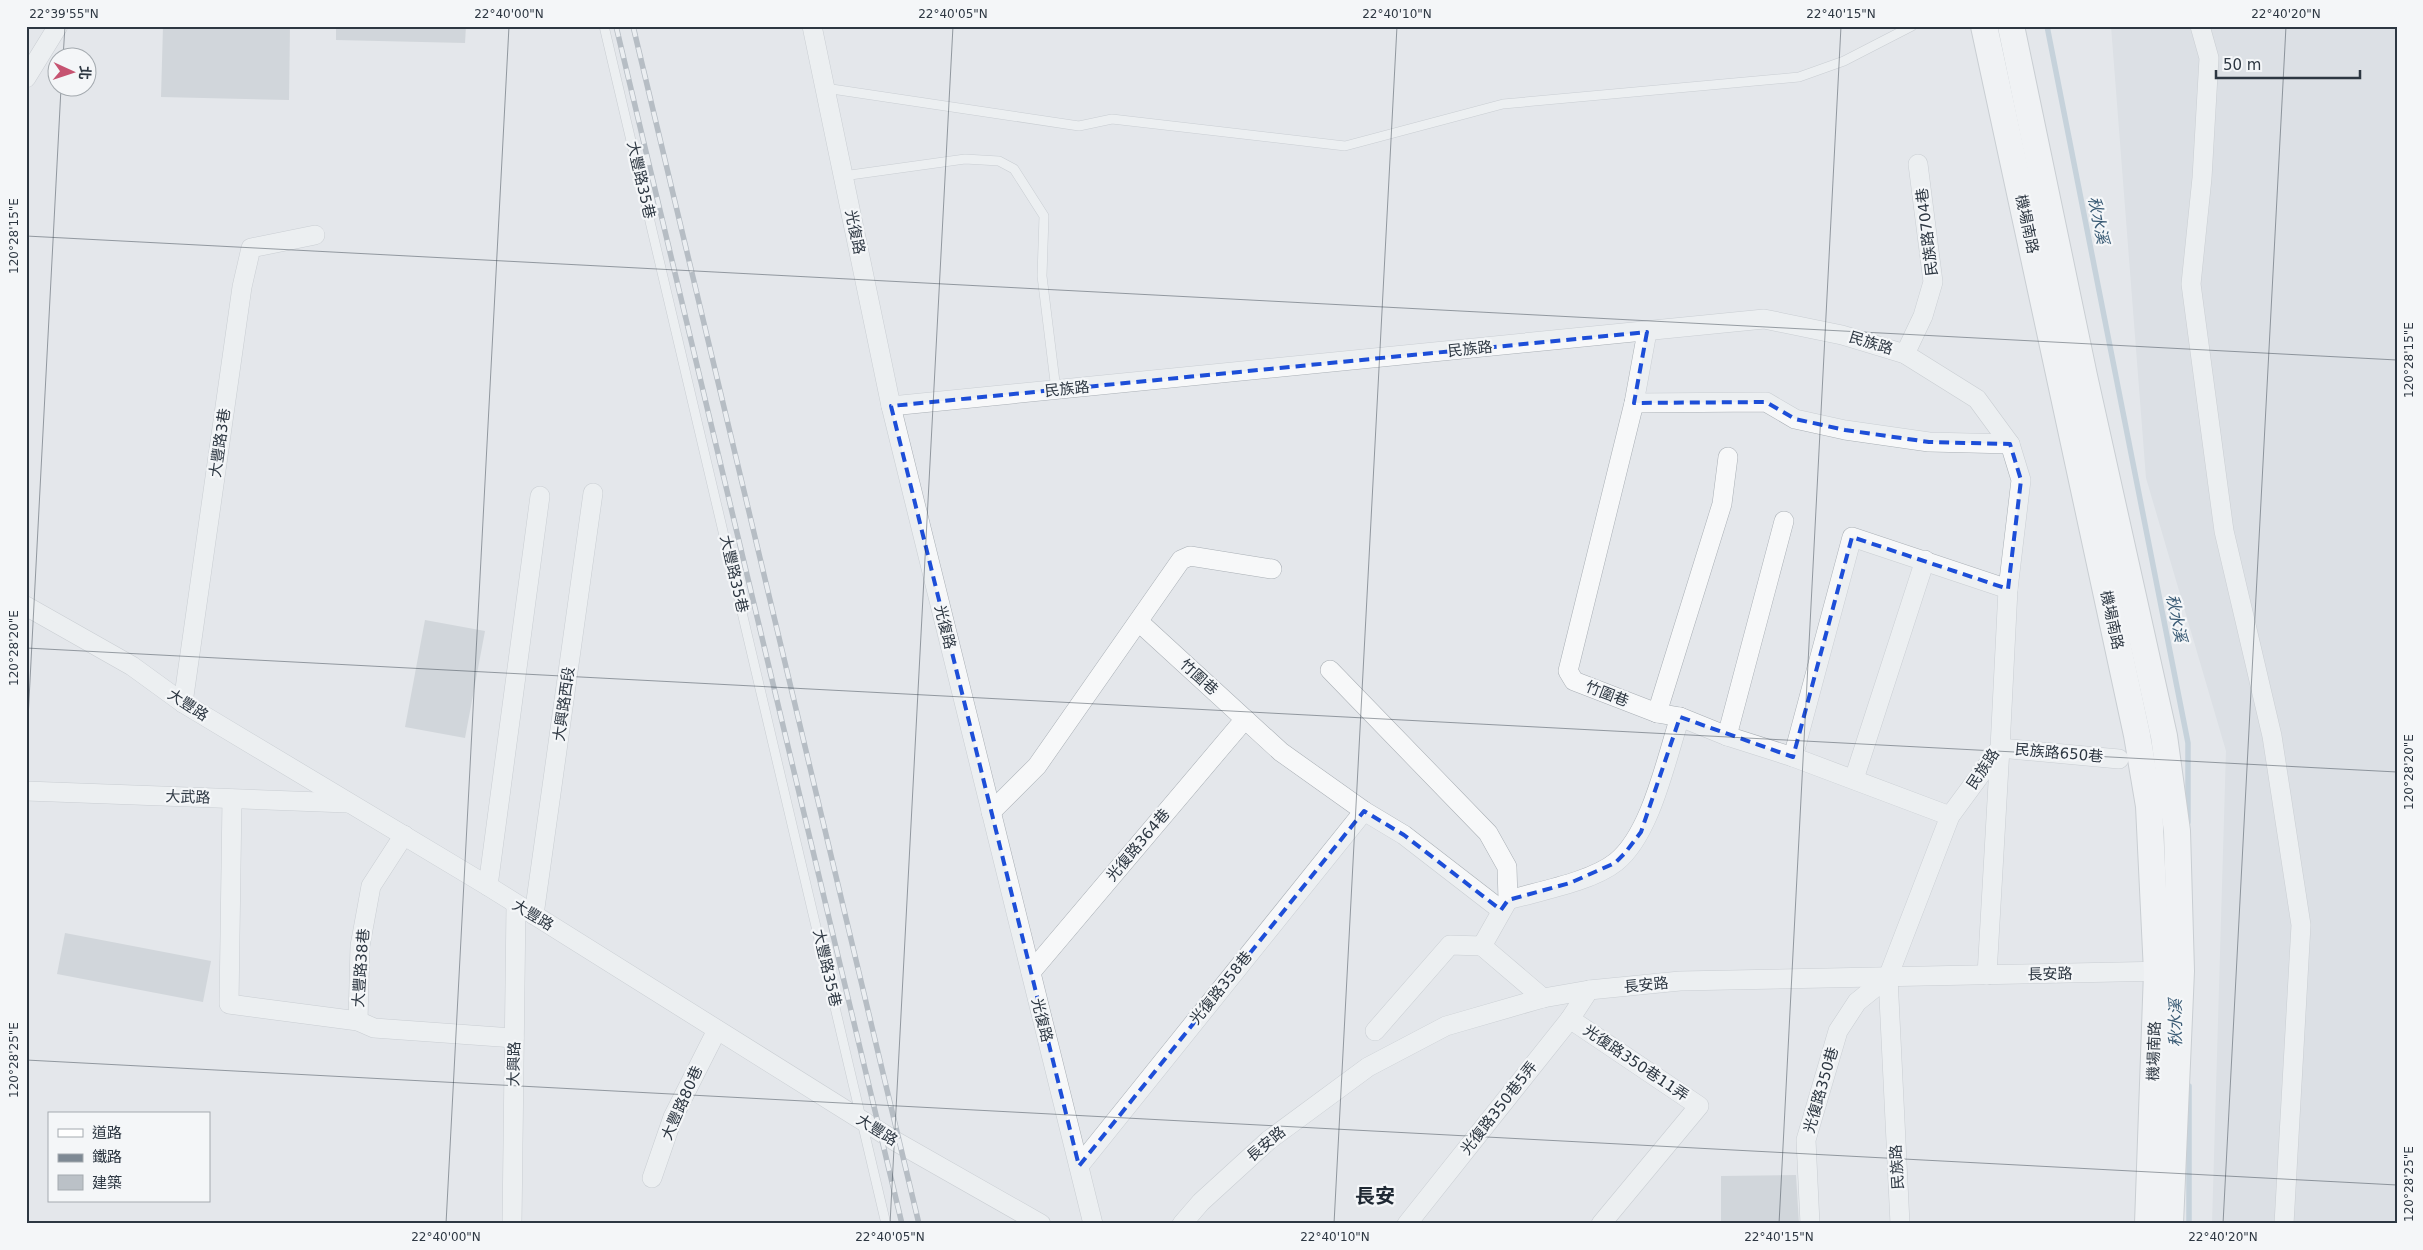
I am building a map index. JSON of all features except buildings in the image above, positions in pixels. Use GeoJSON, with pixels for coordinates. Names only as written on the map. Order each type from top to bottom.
{"type":"FeatureCollection","features":[{"type":"Feature","properties":{"kind":"street"},"geometry":{"type":"LineString","coordinates":[[26,78],[58,26]]}},
{"type":"Feature","properties":{"kind":"street","name":"光復路"},"geometry":{"type":"LineString","coordinates":[[812,26],[891,406],[1093,1224]]}},
{"type":"Feature","properties":{"kind":"street","name":"機場南路"},"geometry":{"type":"LineString","coordinates":[[1984,26],[2137,735],[2149,806],[2169,971],[2170,1224]]}},
{"type":"Feature","properties":{"kind":"street","name":"機場南路"},"geometry":{"type":"LineString","coordinates":[[2011,26],[2082,366],[2164,736],[2177,831],[2169,971],[2148,1224]]}},
{"type":"Feature","properties":{"kind":"street"},"geometry":{"type":"LineString","coordinates":[[2200,26],[2209,58],[2202,178],[2191,284],[2224,531],[2272,736],[2300,925],[2284,1224]]}},
{"type":"Feature","properties":{"kind":"street","name":"民族路704巷"},"geometry":{"type":"LineString","coordinates":[[1905,354],[1923,316],[1933,282],[1918,164]]}},
{"type":"Feature","properties":{"kind":"street","name":"大豐路3巷"},"geometry":{"type":"LineString","coordinates":[[183,703],[242,287],[251,248],[315,235]]}},
{"type":"Feature","properties":{"kind":"street","name":"民族路"},"geometry":{"type":"LineString","coordinates":[[891,406],[1764,319],[1842,335],[1905,354],[1977,399],[2010,444],[2021,480],[2008,589],[2000,748],[1950,816],[1888,977],[1900,1224]]}},
{"type":"Feature","properties":{"kind":"street","name":"竹圍巷"},"geometry":{"type":"LineString","coordinates":[[1646,332],[1634,403],[1568,672],[1574,681],[1657,713],[1680,717],[1727,736],[1792,756],[1950,816]]}},
{"type":"Feature","properties":{"kind":"street"},"geometry":{"type":"LineString","coordinates":[[1634,403],[1766,402],[1796,419],[1846,430],[1929,442],[2010,444]]}},
{"type":"Feature","properties":{"kind":"street"},"geometry":{"type":"LineString","coordinates":[[1657,713],[1722,504],[1728,457]]}},
{"type":"Feature","properties":{"kind":"street","name":"大興路西段"},"geometry":{"type":"LineString","coordinates":[[534,915],[594,493]]}},
{"type":"Feature","properties":{"kind":"street"},"geometry":{"type":"LineString","coordinates":[[488,886],[540,496]]}},
{"type":"Feature","properties":{"kind":"street"},"geometry":{"type":"LineString","coordinates":[[1727,736],[1784,521]]}},
{"type":"Feature","properties":{"kind":"street"},"geometry":{"type":"LineString","coordinates":[[1792,756],[1852,537],[2008,589]]}},
{"type":"Feature","properties":{"kind":"street"},"geometry":{"type":"LineString","coordinates":[[991,812],[1036,766],[1181,560],[1190,556],[1272,569]]}},
{"type":"Feature","properties":{"kind":"street"},"geometry":{"type":"LineString","coordinates":[[1854,779],[1925,560]]}},
{"type":"Feature","properties":{"kind":"street","name":"大豐路"},"geometry":{"type":"LineString","coordinates":[[26,606],[132,666],[183,703],[488,886],[863,1122],[1041,1224]]}},
{"type":"Feature","properties":{"kind":"street","name":"竹圍巷"},"geometry":{"type":"LineString","coordinates":[[1139,622],[1281,752],[1364,811],[1404,835],[1505,905]]}},
{"type":"Feature","properties":{"kind":"street"},"geometry":{"type":"LineString","coordinates":[[1330,670],[1488,833],[1507,867],[1505,905],[1482,946]]}},
{"type":"Feature","properties":{"kind":"street"},"geometry":{"type":"LineString","coordinates":[[1505,905],[1579,879],[1615,863],[1625,853],[1641,832],[1680,717]]}},
{"type":"Feature","properties":{"kind":"street","name":"光復路364巷"},"geometry":{"type":"LineString","coordinates":[[1030,972],[1245,719]]}},
{"type":"Feature","properties":{"kind":"street"},"geometry":{"type":"LineString","coordinates":[[1987,975],[2000,748]]}},
{"type":"Feature","properties":{"kind":"street","name":"民族路650巷"},"geometry":{"type":"LineString","coordinates":[[2000,748],[2119,759]]}},
{"type":"Feature","properties":{"kind":"street","name":"大武路"},"geometry":{"type":"LineString","coordinates":[[26,791],[350,803]]}},
{"type":"Feature","properties":{"kind":"street"},"geometry":{"type":"LineString","coordinates":[[232,798],[229,1004],[358,1021],[374,1028],[514,1038]]}},
{"type":"Feature","properties":{"kind":"street","name":"光復路358巷"},"geometry":{"type":"LineString","coordinates":[[1079,1166],[1364,811]]}},
{"type":"Feature","properties":{"kind":"street","name":"大豐路38巷"},"geometry":{"type":"LineString","coordinates":[[358,1021],[360,946],[371,886],[404,835]]}},
{"type":"Feature","properties":{"kind":"street","name":"大興路"},"geometry":{"type":"LineString","coordinates":[[512,1224],[516,905]]}},
{"type":"Feature","properties":{"kind":"street"},"geometry":{"type":"LineString","coordinates":[[1375,1031],[1450,945],[1482,946],[1542,998]]}},
{"type":"Feature","properties":{"kind":"street","name":"長安路"},"geometry":{"type":"LineString","coordinates":[[1182,1224],[1201,1202],[1269,1140],[1368,1067],[1446,1026],[1542,998],[1589,990],[1680,981],[2169,971]]}},
{"type":"Feature","properties":{"kind":"street","name":"光復路350巷"},"geometry":{"type":"LineString","coordinates":[[1810,1224],[1806,1140],[1838,1030],[1857,1002],[1888,977]]}},
{"type":"Feature","properties":{"kind":"street","name":"光復路350巷5弄"},"geometry":{"type":"LineString","coordinates":[[1407,1224],[1570,1019],[1589,990]]}},
{"type":"Feature","properties":{"kind":"street","name":"光復路350巷11弄"},"geometry":{"type":"LineString","coordinates":[[1570,1019],[1699,1106],[1601,1224]]}},
{"type":"Feature","properties":{"kind":"street","name":"大豐路80巷"},"geometry":{"type":"LineString","coordinates":[[652,1178],[673,1117],[717,1030]]}},
{"type":"Feature","properties":{"kind":"lane","name":"大豐路35巷"},"geometry":{"type":"LineString","coordinates":[[604,26],[886,1224]]}},
{"type":"Feature","properties":{"kind":"lane"},"geometry":{"type":"LineString","coordinates":[[825,88],[1079,126],[1112,120],[1345,146],[1503,104],[1799,78],[1844,61],[1912,26]]}},
{"type":"Feature","properties":{"kind":"lane"},"geometry":{"type":"LineString","coordinates":[[843,176],[965,159],[999,161],[1014,169],[1044,216],[1042,276],[1056,390]]}},
{"type":"Feature","properties":{"kind":"highlighted area"},"geometry":{"type":"Polygon","coordinates":[[[1647,332],[1634,403],[1766,402],[1795,419],[1845,430],[1929,442],[2010,444],[2021,480],[2008,589],[1852,537],[1793,757],[1680,717],[1641,832],[1615,863],[1570,883],[1508,900],[1501,910],[1404,835],[1364,811],[1079,1166],[891,406],[1647,332]]]}},
{"type":"Feature","properties":{"kind":"shaded area"},"geometry":{"type":"Polygon","coordinates":[[[2111,26],[2397,26],[2397,1224],[2212,1224],[2226,751],[2146,478],[2111,26]]]}},
{"type":"Feature","properties":{"kind":"waterway","name":"秋水溪"},"geometry":{"type":"LineString","coordinates":[[2047,26],[2188,743],[2188,822]]}},
{"type":"Feature","properties":{"kind":"waterway","name":"秋水溪"},"geometry":{"type":"LineString","coordinates":[[2189,1086],[2189,1224]]}},
{"type":"Feature","properties":{"kind":"railway"},"geometry":{"type":"LineString","coordinates":[[616,26],[902,1224]]}},
{"type":"Feature","properties":{"kind":"railway"},"geometry":{"type":"LineString","coordinates":[[633,26],[919,1224]]}},
{"type":"Feature","properties":{"kind":"district","name":"長安"},"geometry":{"type":"Point","coordinates":[1375,1196]}}]}
